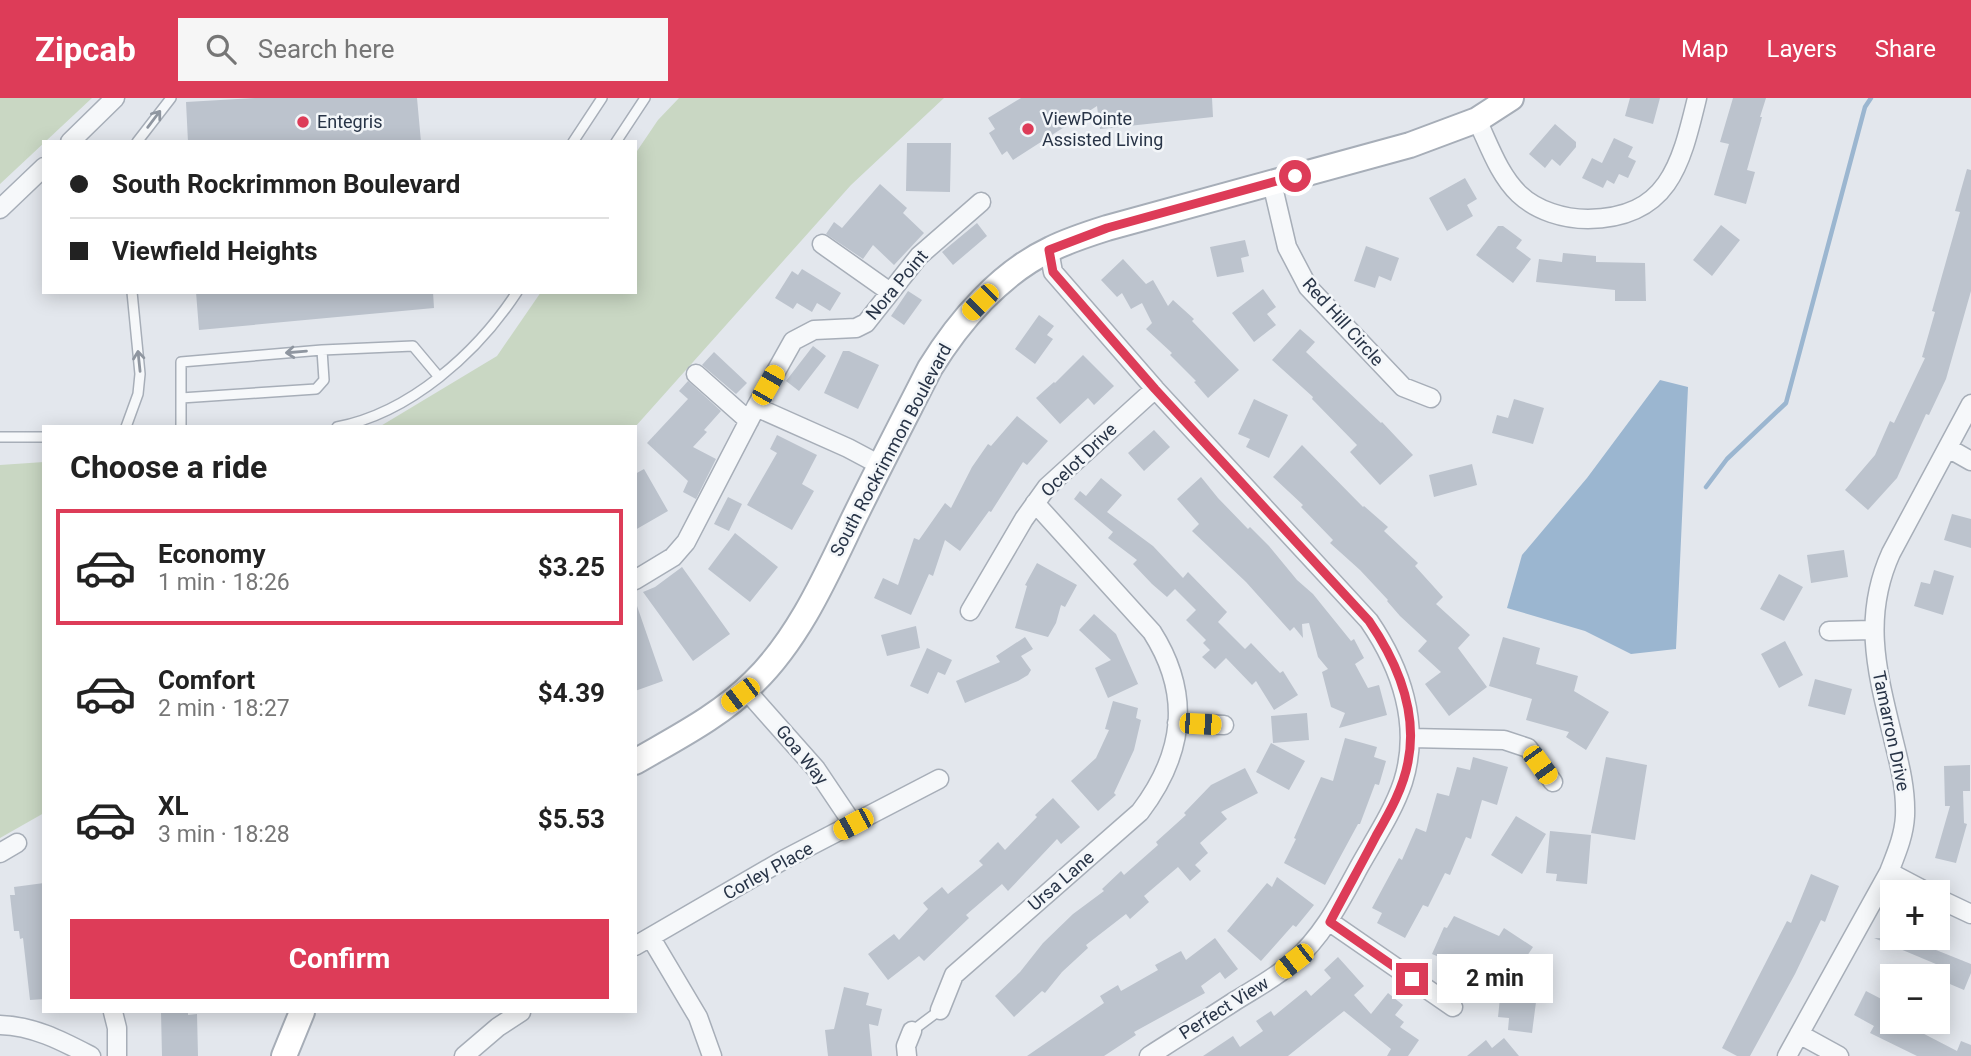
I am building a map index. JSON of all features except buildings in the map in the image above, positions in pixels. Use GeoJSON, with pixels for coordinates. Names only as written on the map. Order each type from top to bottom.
{"type":"FeatureCollection","features":[{"type":"Feature","properties":{"kind":"main road","name":"South Rockrimmon Boulevard"},"geometry":{"type":"LineString","coordinates":[[637,761],[714,715],[746,690],[773,661],[802,619],[930,369],[948,339],[991,292],[1049,250],[1107,228],[1410,145],[1477,120],[1511,98]]}},
{"type":"Feature","properties":{"kind":"main road"},"geometry":{"type":"LineString","coordinates":[[284,1056],[302,1013]]}},
{"type":"Feature","properties":{"kind":"street"},"geometry":{"type":"LineString","coordinates":[[72,140],[115,98]]}},
{"type":"Feature","properties":{"kind":"street"},"geometry":{"type":"LineString","coordinates":[[1477,120],[1505,177],[1520,195],[1538,207],[1558,215],[1578,219],[1603,219],[1653,208],[1684,151],[1697,98]]}},
{"type":"Feature","properties":{"kind":"street"},"geometry":{"type":"LineString","coordinates":[[0,209],[42,169]]}},
{"type":"Feature","properties":{"kind":"street","name":"Red Hill Circle"},"geometry":{"type":"LineString","coordinates":[[1272,183],[1287,247],[1308,286],[1403,387],[1431,398]]}},
{"type":"Feature","properties":{"kind":"street","name":"Nora Point"},"geometry":{"type":"LineString","coordinates":[[637,579],[673,557],[686,542],[793,341],[814,330],[856,328],[866,323],[919,256],[981,202]]}},
{"type":"Feature","properties":{"kind":"street"},"geometry":{"type":"LineString","coordinates":[[822,244],[890,292]]}},
{"type":"Feature","properties":{"kind":"street","name":"Perfect View"},"geometry":{"type":"LineString","coordinates":[[1049,250],[1053,272],[1155,389],[1369,621],[1398,670],[1405,694],[1411,738],[1408,762],[1396,800],[1330,922],[1312,943],[1278,974],[1149,1056]]}},
{"type":"Feature","properties":{"kind":"street"},"geometry":{"type":"LineString","coordinates":[[696,374],[752,414],[848,448],[880,465]]}},
{"type":"Feature","properties":{"kind":"street","name":"Ocelot Drive"},"geometry":{"type":"LineString","coordinates":[[970,611],[1047,487],[1155,389]]}},
{"type":"Feature","properties":{"kind":"street","name":"Tamarron Drive"},"geometry":{"type":"LineString","coordinates":[[1787,1056],[1889,872],[1901,841],[1905,793],[1879,678],[1873,630],[1875,607],[1884,569],[1971,404]]}},
{"type":"Feature","properties":{"kind":"street"},"geometry":{"type":"LineString","coordinates":[[1948,448],[1971,461]]}},
{"type":"Feature","properties":{"kind":"street","name":"Ursa Lane"},"geometry":{"type":"LineString","coordinates":[[940,1010],[954,975],[1139,812],[1168,768],[1177,723],[1178,697],[1174,674],[1165,652],[1152,632],[1035,503]]}},
{"type":"Feature","properties":{"kind":"street"},"geometry":{"type":"LineString","coordinates":[[1829,631],[1873,630]]}},
{"type":"Feature","properties":{"kind":"street","name":"Goa Way"},"geometry":{"type":"LineString","coordinates":[[746,690],[816,769],[853,824]]}},
{"type":"Feature","properties":{"kind":"street"},"geometry":{"type":"LineString","coordinates":[[1177,723],[1224,725]]}},
{"type":"Feature","properties":{"kind":"street"},"geometry":{"type":"LineString","coordinates":[[1411,738],[1504,740],[1528,748],[1553,782]]}},
{"type":"Feature","properties":{"kind":"street","name":"Corley Place"},"geometry":{"type":"LineString","coordinates":[[643,942],[785,859],[939,779]]}},
{"type":"Feature","properties":{"kind":"street"},"geometry":{"type":"LineString","coordinates":[[0,853],[17,844]]}},
{"type":"Feature","properties":{"kind":"street"},"geometry":{"type":"LineString","coordinates":[[1889,872],[1904,880]]}},
{"type":"Feature","properties":{"kind":"street"},"geometry":{"type":"LineString","coordinates":[[1950,904],[1971,914]]}},
{"type":"Feature","properties":{"kind":"street"},"geometry":{"type":"LineString","coordinates":[[1330,922],[1452,1007]]}},
{"type":"Feature","properties":{"kind":"street"},"geometry":{"type":"LineString","coordinates":[[643,942],[698,1017],[712,1056]]}},
{"type":"Feature","properties":{"kind":"street"},"geometry":{"type":"LineString","coordinates":[[113,1013],[117,1028],[117,1056]]}},
{"type":"Feature","properties":{"kind":"street"},"geometry":{"type":"LineString","coordinates":[[464,1056],[519,1013]]}},
{"type":"Feature","properties":{"kind":"street"},"geometry":{"type":"LineString","coordinates":[[0,1026],[34,1030],[61,1040],[91,1056]]}},
{"type":"Feature","properties":{"kind":"street"},"geometry":{"type":"LineString","coordinates":[[907,1056],[906,1046],[916,1027]]}},
{"type":"Feature","properties":{"kind":"street"},"geometry":{"type":"LineString","coordinates":[[1799,1034],[1839,1056]]}},
{"type":"Feature","properties":{"kind":"lane"},"geometry":{"type":"LineString","coordinates":[[139,140],[171,98]]}},
{"type":"Feature","properties":{"kind":"lane"},"geometry":{"type":"LineString","coordinates":[[574,140],[602,98]]}},
{"type":"Feature","properties":{"kind":"lane"},"geometry":{"type":"LineString","coordinates":[[617,140],[645,98]]}},
{"type":"Feature","properties":{"kind":"lane"},"geometry":{"type":"LineString","coordinates":[[127,425],[138,394],[140,374],[132,294]]}},
{"type":"Feature","properties":{"kind":"lane"},"geometry":{"type":"LineString","coordinates":[[343,425],[378,414],[439,377],[478,342],[516,294]]}},
{"type":"Feature","properties":{"kind":"lane"},"geometry":{"type":"LineString","coordinates":[[181,425],[181,362],[322,350],[412,346],[439,377]]}},
{"type":"Feature","properties":{"kind":"lane"},"geometry":{"type":"LineString","coordinates":[[181,398],[316,389],[324,380],[322,350]]}},
{"type":"Feature","properties":{"kind":"lane"},"geometry":{"type":"LineString","coordinates":[[0,437],[42,437]]}},
{"type":"Feature","properties":{"kind":"lane","name":"Ursa Lane"},"geometry":{"type":"LineString","coordinates":[[916,1027],[940,1010]]}},
{"type":"Feature","properties":{"kind":"green space"},"geometry":{"type":"Polygon","coordinates":[[[0,98],[92,98],[47,140],[42,140],[42,145],[0,184],[0,98]]]}},
{"type":"Feature","properties":{"kind":"green space"},"geometry":{"type":"Polygon","coordinates":[[[679,98],[944,98],[851,185],[637,425],[382,425],[497,356],[540,294],[637,294],[637,151],[658,120],[679,98]]]}},
{"type":"Feature","properties":{"kind":"green space"},"geometry":{"type":"Polygon","coordinates":[[[42,462],[42,814],[0,838],[0,465],[42,462]]]}},
{"type":"Feature","properties":{"kind":"water"},"geometry":{"type":"Polygon","coordinates":[[[1660,380],[1688,387],[1676,649],[1631,654],[1585,631],[1507,608],[1522,555],[1587,478],[1660,380]]]}},
{"type":"Feature","properties":{"kind":"waterway"},"geometry":{"type":"LineString","coordinates":[[1706,487],[1727,459],[1786,403],[1865,107],[1871,98]]}},
{"type":"Feature","properties":{"kind":"place","name":"Entegris"},"geometry":{"type":"Point","coordinates":[303,122]}},
{"type":"Feature","properties":{"kind":"place","name":"ViewPointe Assisted Living"},"geometry":{"type":"Point","coordinates":[1028,129]}},
{"type":"Feature","properties":{"kind":"route"},"geometry":{"type":"LineString","coordinates":[[1295,176],[1107,228],[1049,250],[1053,272],[1155,389],[1369,621],[1398,670],[1405,694],[1411,738],[1403,783],[1330,922],[1412,979]]}}]}
